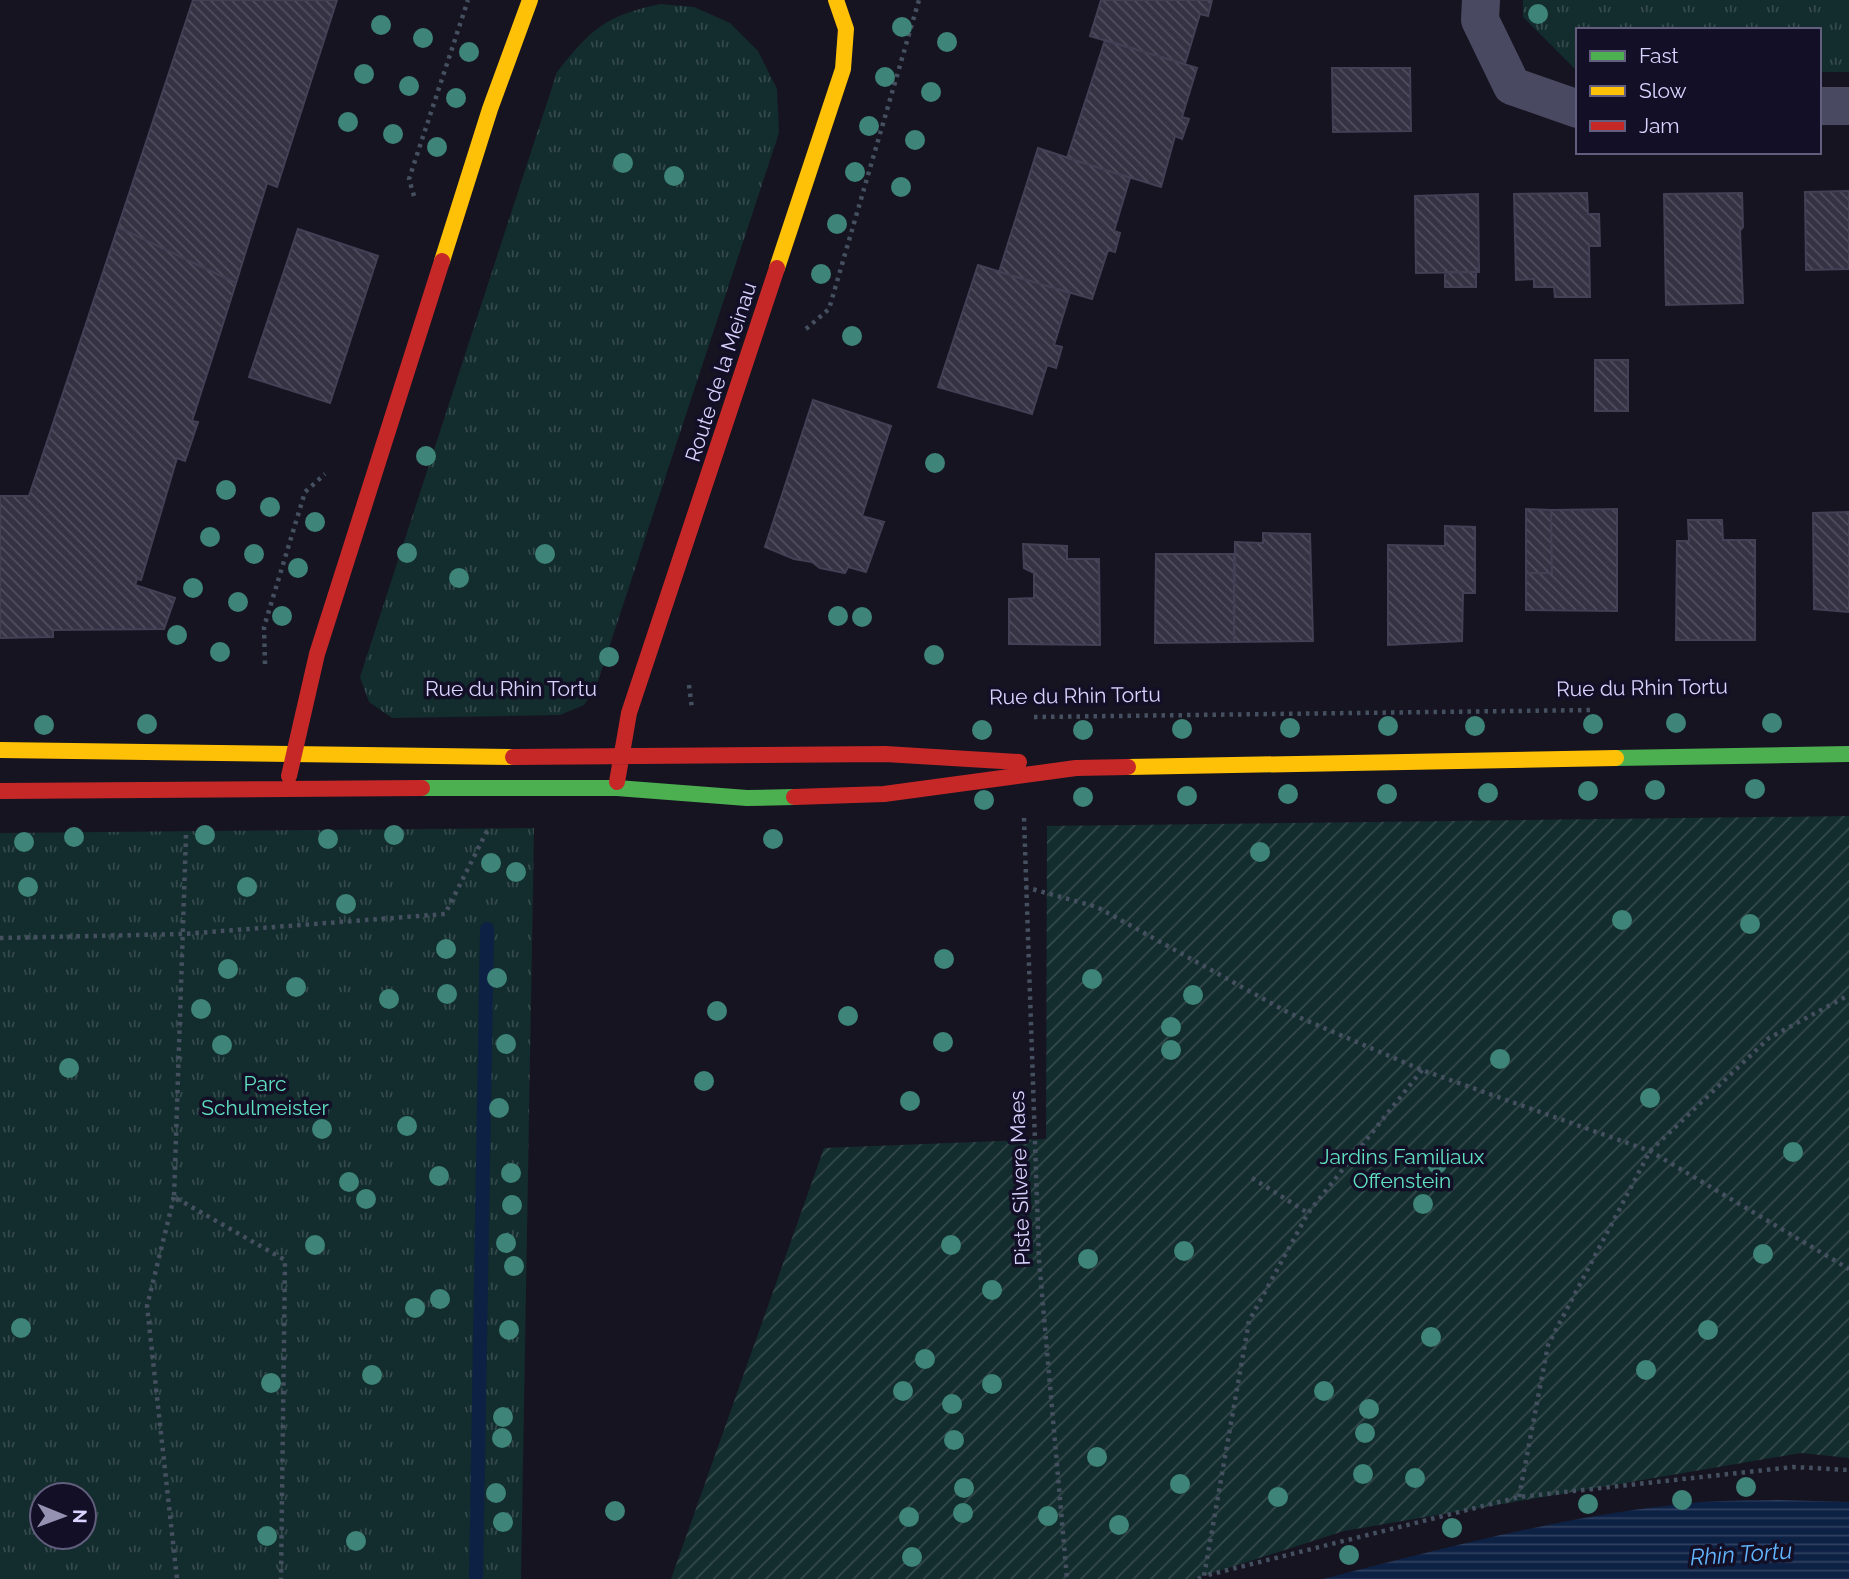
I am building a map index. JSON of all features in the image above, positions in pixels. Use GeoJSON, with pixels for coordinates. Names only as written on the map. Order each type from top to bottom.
{"type":"FeatureCollection","features":[{"type":"Feature","properties":{"kind":"street"},"geometry":{"type":"LineString","coordinates":[[286,789],[317,654],[490,109],[530,0]]}},
{"type":"Feature","properties":{"kind":"street","name":"Route de la Meinau"},"geometry":{"type":"LineString","coordinates":[[617,788],[618,756],[628,710],[643,673],[843,69],[846,29],[836,0]]}},
{"type":"Feature","properties":{"kind":"street"},"geometry":{"type":"LineString","coordinates":[[1481,0],[1480,20],[1512,86],[1576,108]]}},
{"type":"Feature","properties":{"kind":"street"},"geometry":{"type":"LineString","coordinates":[[1821,106],[1849,106]]}},
{"type":"Feature","properties":{"kind":"street"},"geometry":{"type":"LineString","coordinates":[[0,750],[428,757],[848,753],[979,757],[1076,768],[1849,754]]}},
{"type":"Feature","properties":{"kind":"street"},"geometry":{"type":"LineString","coordinates":[[0,791],[516,787],[617,788],[747,798],[857,795],[950,787],[1076,768]]}},
{"type":"Feature","properties":{"kind":"path"},"geometry":{"type":"LineString","coordinates":[[628,710],[705,709]]}},
{"type":"Feature","properties":{"kind":"path","name":"Rue du Rhin Tortu"},"geometry":{"type":"LineString","coordinates":[[1021,718],[1601,710]]}},
{"type":"Feature","properties":{"kind":"path","name":"Piste Silvere Maes"},"geometry":{"type":"LineString","coordinates":[[1024,776],[1025,887],[1039,1260],[1068,1579]]}},
{"type":"Feature","properties":{"kind":"path"},"geometry":{"type":"LineString","coordinates":[[0,938],[183,934],[444,914],[486,833],[516,787]]}},
{"type":"Feature","properties":{"kind":"path"},"geometry":{"type":"LineString","coordinates":[[177,1579],[147,1306],[174,1197],[186,830],[198,789]]}},
{"type":"Feature","properties":{"kind":"path"},"geometry":{"type":"LineString","coordinates":[[1025,887],[1097,907],[1289,1013],[1422,1070],[1650,1151],[1849,1269]]}},
{"type":"Feature","properties":{"kind":"path"},"geometry":{"type":"LineString","coordinates":[[1519,1497],[1548,1345],[1650,1151],[1769,1038],[1849,995]]}},
{"type":"Feature","properties":{"kind":"path"},"geometry":{"type":"LineString","coordinates":[[1204,1576],[1249,1321],[1308,1213],[1422,1070]]}},
{"type":"Feature","properties":{"kind":"path"},"geometry":{"type":"LineString","coordinates":[[1252,1178],[1308,1213]]}},
{"type":"Feature","properties":{"kind":"path"},"geometry":{"type":"LineString","coordinates":[[174,1197],[285,1260],[281,1579]]}},
{"type":"Feature","properties":{"kind":"path"},"geometry":{"type":"LineString","coordinates":[[1198,1579],[1519,1497],[1793,1467],[1849,1470]]}},
{"type":"Feature","properties":{"kind":"green space"},"geometry":{"type":"Polygon","coordinates":[[[1523,0],[1849,0],[1849,72],[1821,72],[1821,28],[1576,28],[1576,70],[1523,17],[1523,0]]]}},
{"type":"Feature","properties":{"kind":"green space"},"geometry":{"type":"Polygon","coordinates":[[[661,4],[694,7],[730,23],[758,51],[777,89],[779,133],[596,687],[584,705],[560,715],[392,718],[369,702],[360,677],[557,72],[590,34],[601,26],[626,13],[661,4]]]}},
{"type":"Feature","properties":{"kind":"green space","name":"Jardins Familiaux Offenstein"},"geometry":{"type":"Polygon","coordinates":[[[1849,816],[1849,1458],[1801,1453],[1344,1531],[1194,1579],[671,1579],[824,1148],[1046,1139],[1047,826],[1849,816]]]}},
{"type":"Feature","properties":{"kind":"green space","name":"Parc Schulmeister"},"geometry":{"type":"Polygon","coordinates":[[[534,828],[521,1579],[0,1579],[0,833],[534,828]]]}},
{"type":"Feature","properties":{"kind":"water","name":"Rhin Tortu"},"geometry":{"type":"Polygon","coordinates":[[[1702,1502],[1849,1502],[1849,1579],[1323,1579],[1552,1524],[1645,1508],[1702,1502]]]}},
{"type":"Feature","properties":{"kind":"building"},"geometry":{"type":"Polygon","coordinates":[[[193,0],[337,0],[277,187],[267,183],[236,283],[118,227],[193,0]]]}},
{"type":"Feature","properties":{"kind":"building"},"geometry":{"type":"Polygon","coordinates":[[[1101,0],[1212,0],[1208,16],[1200,14],[1185,64],[1090,36],[1101,0]]]}},
{"type":"Feature","properties":{"kind":"building"},"geometry":{"type":"Polygon","coordinates":[[[1105,40],[1197,68],[1182,117],[1189,119],[1182,139],[1175,136],[1161,187],[1067,158],[1105,40]]]}},
{"type":"Feature","properties":{"kind":"building"},"geometry":{"type":"Polygon","coordinates":[[[1332,68],[1410,68],[1411,131],[1333,132],[1332,68]]]}},
{"type":"Feature","properties":{"kind":"building"},"geometry":{"type":"Polygon","coordinates":[[[1038,148],[1130,178],[1114,231],[1120,233],[1115,252],[1108,250],[1092,299],[999,272],[1038,148]]]}},
{"type":"Feature","properties":{"kind":"building"},"geometry":{"type":"Polygon","coordinates":[[[1849,191],[1849,269],[1806,270],[1805,192],[1849,191]]]}},
{"type":"Feature","properties":{"kind":"building"},"geometry":{"type":"Polygon","coordinates":[[[1587,193],[1588,214],[1599,214],[1600,246],[1589,246],[1590,297],[1555,297],[1554,287],[1534,287],[1534,279],[1516,280],[1514,194],[1587,193]]]}},
{"type":"Feature","properties":{"kind":"building"},"geometry":{"type":"Polygon","coordinates":[[[1742,193],[1743,227],[1740,231],[1743,303],[1666,305],[1664,194],[1742,193]]]}},
{"type":"Feature","properties":{"kind":"building"},"geometry":{"type":"Polygon","coordinates":[[[1478,194],[1479,272],[1416,273],[1415,196],[1478,194]]]}},
{"type":"Feature","properties":{"kind":"building"},"geometry":{"type":"Polygon","coordinates":[[[118,227],[236,283],[192,421],[198,422],[185,461],[177,458],[141,580],[137,579],[135,585],[175,598],[164,629],[53,630],[53,637],[0,638],[0,496],[29,496],[118,227]]]}},
{"type":"Feature","properties":{"kind":"building"},"geometry":{"type":"Polygon","coordinates":[[[298,229],[378,256],[330,403],[249,377],[298,229]]]}},
{"type":"Feature","properties":{"kind":"building"},"geometry":{"type":"Polygon","coordinates":[[[978,265],[1070,293],[1054,345],[1062,347],[1056,368],[1047,365],[1032,414],[938,387],[978,265]]]}},
{"type":"Feature","properties":{"kind":"building"},"geometry":{"type":"Polygon","coordinates":[[[1445,272],[1476,272],[1476,287],[1445,287],[1445,272]]]}},
{"type":"Feature","properties":{"kind":"building"},"geometry":{"type":"Polygon","coordinates":[[[1595,360],[1628,360],[1628,411],[1595,411],[1595,360]]]}},
{"type":"Feature","properties":{"kind":"building"},"geometry":{"type":"Polygon","coordinates":[[[813,400],[891,426],[862,516],[884,522],[866,572],[848,567],[845,573],[820,568],[812,562],[794,559],[765,547],[813,400]]]}},
{"type":"Feature","properties":{"kind":"building"},"geometry":{"type":"Polygon","coordinates":[[[1526,509],[1551,510],[1552,573],[1526,573],[1526,509]]]}},
{"type":"Feature","properties":{"kind":"building"},"geometry":{"type":"Polygon","coordinates":[[[1617,509],[1617,611],[1526,610],[1526,573],[1552,573],[1551,510],[1617,509]]]}},
{"type":"Feature","properties":{"kind":"building"},"geometry":{"type":"Polygon","coordinates":[[[1849,512],[1849,612],[1814,609],[1813,513],[1849,512]]]}},
{"type":"Feature","properties":{"kind":"building"},"geometry":{"type":"Polygon","coordinates":[[[1688,520],[1722,520],[1723,540],[1755,540],[1755,640],[1676,640],[1677,541],[1689,541],[1688,520]]]}},
{"type":"Feature","properties":{"kind":"building"},"geometry":{"type":"Polygon","coordinates":[[[1445,526],[1475,527],[1475,593],[1463,593],[1462,641],[1388,645],[1388,545],[1445,546],[1445,526]]]}},
{"type":"Feature","properties":{"kind":"building"},"geometry":{"type":"Polygon","coordinates":[[[1263,533],[1310,534],[1313,641],[1234,642],[1235,542],[1263,543],[1263,533]]]}},
{"type":"Feature","properties":{"kind":"building"},"geometry":{"type":"Polygon","coordinates":[[[1023,544],[1067,546],[1067,559],[1099,559],[1100,645],[1009,644],[1009,599],[1034,598],[1034,573],[1024,568],[1023,544]]]}},
{"type":"Feature","properties":{"kind":"building"},"geometry":{"type":"Polygon","coordinates":[[[1156,554],[1234,554],[1234,642],[1155,643],[1156,554]]]}},
{"type":"Feature","properties":{"kind":"waterway"},"geometry":{"type":"LineString","coordinates":[[476,1579],[487,929]]}},
{"type":"Feature","properties":{"kind":"traffic: fast"},"geometry":{"type":"LineString","coordinates":[[1616,758],[1849,754]]}},
{"type":"Feature","properties":{"kind":"traffic: fast"},"geometry":{"type":"LineString","coordinates":[[422,788],[617,788],[747,798],[794,797]]}},
{"type":"Feature","properties":{"kind":"traffic: slow"},"geometry":{"type":"LineString","coordinates":[[442,261],[490,109],[530,0]]}},
{"type":"Feature","properties":{"kind":"traffic: slow"},"geometry":{"type":"LineString","coordinates":[[777,268],[843,69],[846,29],[836,0]]}},
{"type":"Feature","properties":{"kind":"traffic: slow"},"geometry":{"type":"LineString","coordinates":[[0,750],[513,757]]}},
{"type":"Feature","properties":{"kind":"traffic: slow"},"geometry":{"type":"LineString","coordinates":[[1128,767],[1616,758]]}},
{"type":"Feature","properties":{"kind":"traffic: jam"},"geometry":{"type":"LineString","coordinates":[[289,776],[317,654],[442,261]]}},
{"type":"Feature","properties":{"kind":"traffic: jam"},"geometry":{"type":"LineString","coordinates":[[617,782],[629,713],[777,268]]}},
{"type":"Feature","properties":{"kind":"traffic: jam"},"geometry":{"type":"LineString","coordinates":[[513,757],[885,754],[1019,762]]}},
{"type":"Feature","properties":{"kind":"traffic: jam"},"geometry":{"type":"LineString","coordinates":[[794,797],[884,794],[1076,768],[1128,767]]}},
{"type":"Feature","properties":{"kind":"traffic: jam"},"geometry":{"type":"LineString","coordinates":[[0,791],[422,788]]}}]}
